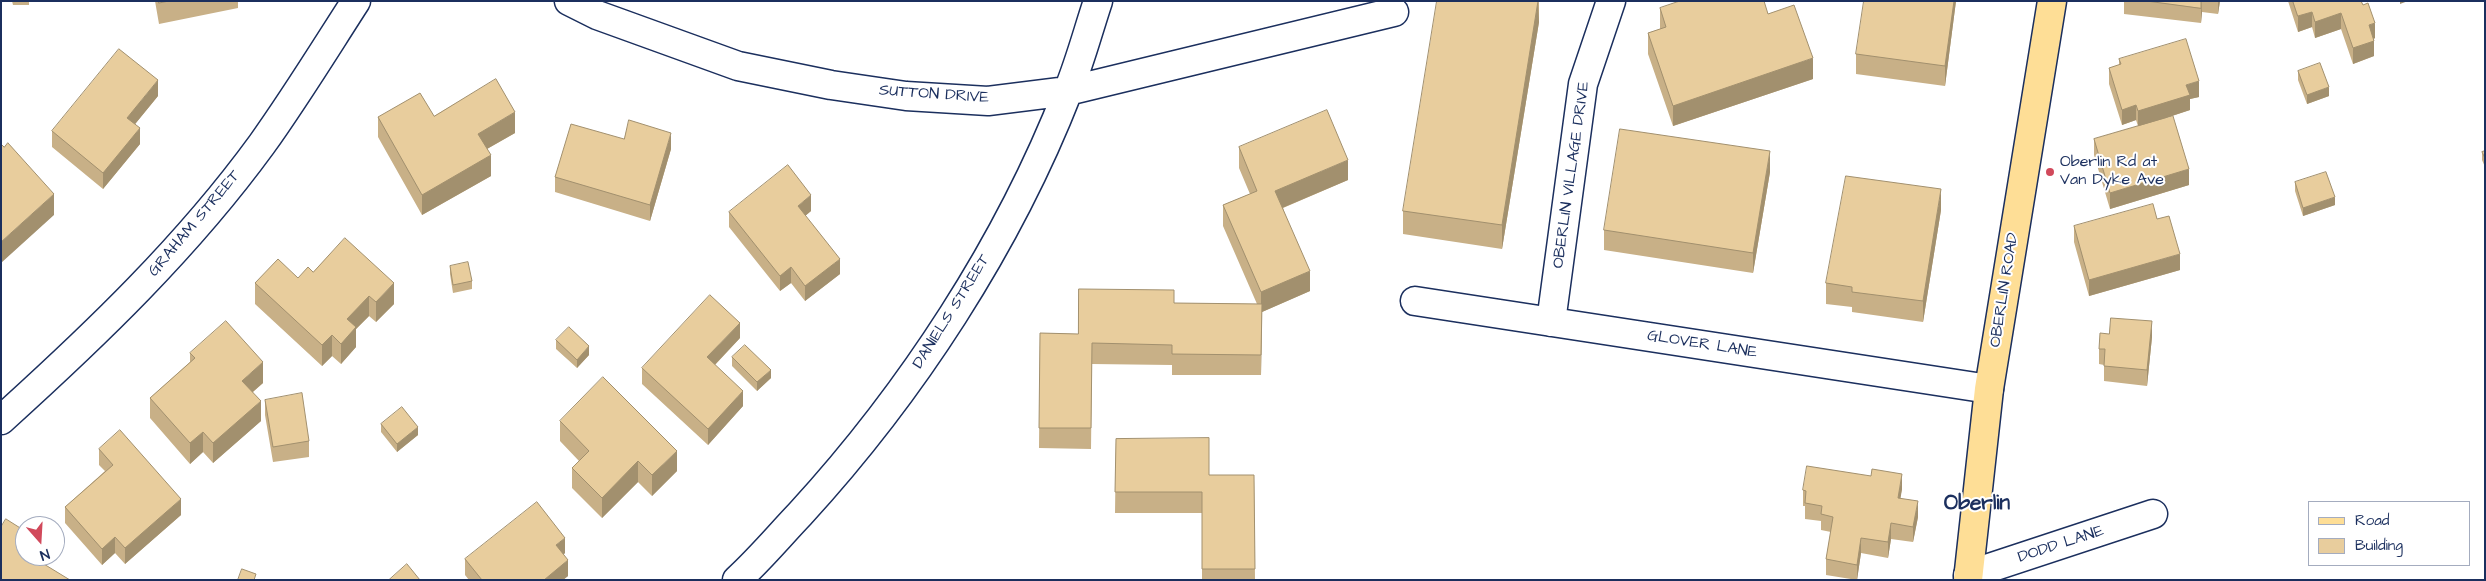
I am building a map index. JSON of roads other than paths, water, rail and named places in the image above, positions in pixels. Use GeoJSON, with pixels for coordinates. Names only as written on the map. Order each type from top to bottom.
{"type":"FeatureCollection","features":[{"type":"Feature","properties":{"kind":"main road","name":"OBERLIN ROAD"},"geometry":{"type":"LineString","coordinates":[[1968,578],[1989,390],[2052,1]]}},
{"type":"Feature","properties":{"kind":"street","name":"GRAHAM STREET"},"geometry":{"type":"LineString","coordinates":[[1,420],[80,349],[149,279],[206,214],[262,144],[356,1]]}},
{"type":"Feature","properties":{"kind":"street","name":"SUTTON DRIVE"},"geometry":{"type":"LineString","coordinates":[[569,1],[597,16],[738,66],[831,85],[906,96],[988,101],[1068,91],[1394,12]]}},
{"type":"Feature","properties":{"kind":"street","name":"DANIELS STREET"},"geometry":{"type":"LineString","coordinates":[[737,580],[835,476],[896,397],[976,278],[1025,187],[1068,91],[1098,1]]}},
{"type":"Feature","properties":{"kind":"street","name":"OBERLIN VILLAGE DRIVE"},"geometry":{"type":"LineString","coordinates":[[1551,322],[1583,84],[1611,1]]}},
{"type":"Feature","properties":{"kind":"street","name":"GLOVER LANE"},"geometry":{"type":"LineString","coordinates":[[1414,301],[1989,390]]}},
{"type":"Feature","properties":{"kind":"street","name":"DODD LANE"},"geometry":{"type":"LineString","coordinates":[[1968,578],[2153,514]]}},
{"type":"Feature","properties":{"kind":"place","name":"Oberlin Rd at Van Dyke Ave"},"geometry":{"type":"Point","coordinates":[2050,172]}},
{"type":"Feature","properties":{"kind":"district","name":"Oberlin"},"geometry":{"type":"Point","coordinates":[1977,505]}}]}
